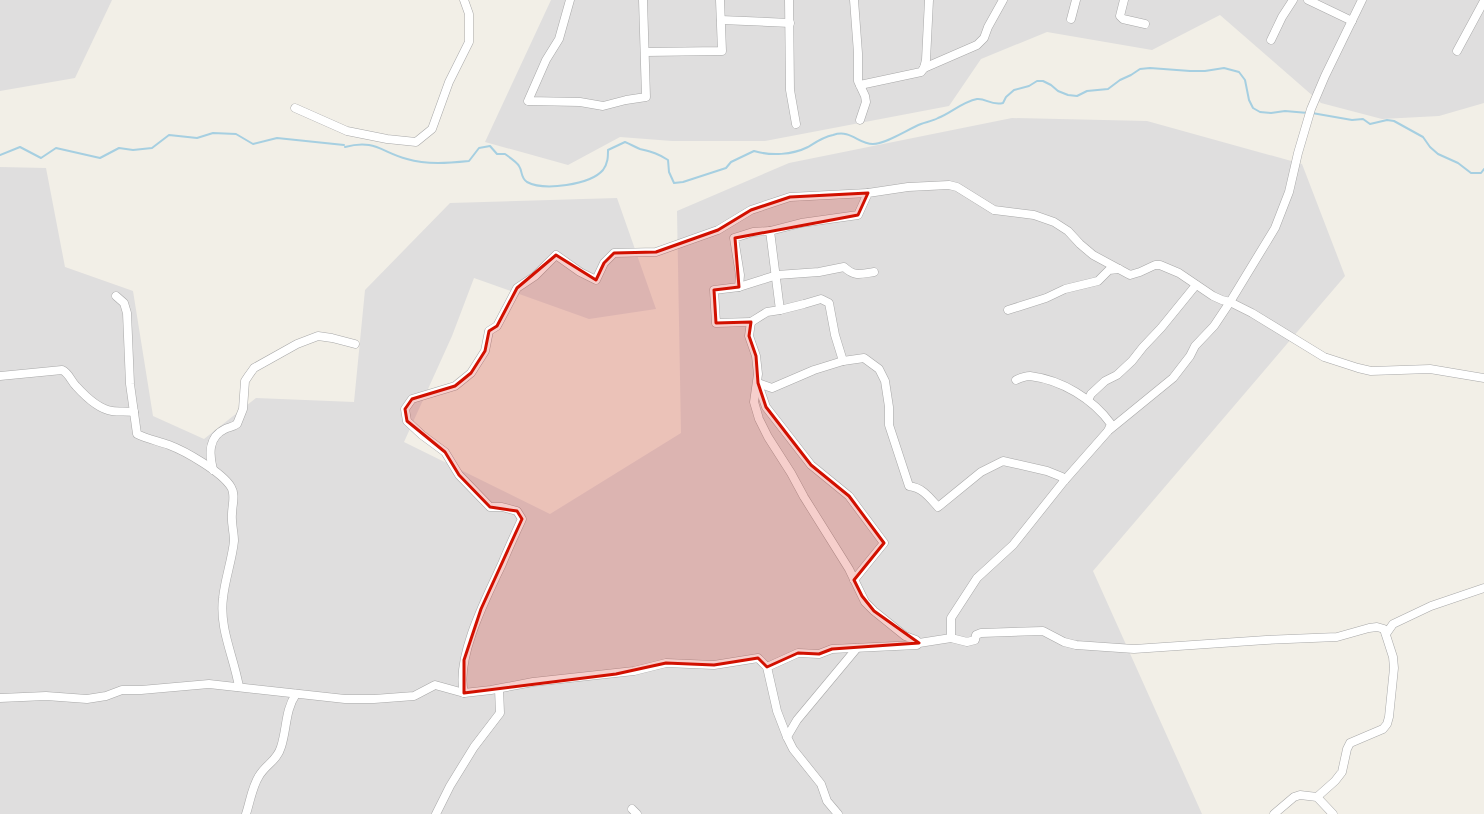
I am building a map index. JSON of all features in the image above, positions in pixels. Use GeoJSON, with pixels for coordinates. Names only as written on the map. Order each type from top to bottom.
{"type":"FeatureCollection","features":[{"type":"Feature","properties":{"kind":"street"},"geometry":{"type":"LineString","coordinates":[[295,108],[347,131],[387,139],[416,142],[432,129],[449,82],[469,42],[469,14],[464,0]]}},
{"type":"Feature","properties":{"kind":"street"},"geometry":{"type":"LineString","coordinates":[[570,0],[559,39],[546,60],[528,101],[580,102],[603,106],[646,97],[646,52],[643,0]]}},
{"type":"Feature","properties":{"kind":"street"},"geometry":{"type":"LineString","coordinates":[[646,52],[722,51],[720,0]]}},
{"type":"Feature","properties":{"kind":"street"},"geometry":{"type":"LineString","coordinates":[[789,0],[790,90],[796,124]]}},
{"type":"Feature","properties":{"kind":"street"},"geometry":{"type":"LineString","coordinates":[[854,0],[858,52],[857,75],[866,102],[860,120]]}},
{"type":"Feature","properties":{"kind":"street"},"geometry":{"type":"LineString","coordinates":[[924,68],[926,60],[929,0]]}},
{"type":"Feature","properties":{"kind":"street"},"geometry":{"type":"LineString","coordinates":[[860,85],[921,72],[924,68],[977,45],[984,38],[988,27],[1003,0]]}},
{"type":"Feature","properties":{"kind":"street"},"geometry":{"type":"LineString","coordinates":[[1070,19],[1076,0]]}},
{"type":"Feature","properties":{"kind":"street"},"geometry":{"type":"LineString","coordinates":[[1124,0],[1120,16],[1123,19],[1145,24]]}},
{"type":"Feature","properties":{"kind":"street"},"geometry":{"type":"LineString","coordinates":[[1271,40],[1282,17],[1293,0]]}},
{"type":"Feature","properties":{"kind":"street"},"geometry":{"type":"LineString","coordinates":[[1308,0],[1352,21]]}},
{"type":"Feature","properties":{"kind":"street"},"geometry":{"type":"LineString","coordinates":[[952,638],[951,618],[977,578],[1013,545],[1064,481],[1108,431],[1173,378],[1190,356],[1195,346],[1214,326],[1230,302],[1275,228],[1289,192],[1298,153],[1311,109],[1325,76],[1362,0]]}},
{"type":"Feature","properties":{"kind":"street"},"geometry":{"type":"LineString","coordinates":[[1457,51],[1484,1]]}},
{"type":"Feature","properties":{"kind":"street"},"geometry":{"type":"LineString","coordinates":[[721,20],[790,23]]}},
{"type":"Feature","properties":{"kind":"street"},"geometry":{"type":"LineString","coordinates":[[464,692],[461,683],[464,660],[481,609],[522,519],[517,511],[502,507],[490,507],[458,475],[445,452],[407,422],[405,409],[412,399],[455,386],[471,373],[485,351],[489,331],[497,326],[517,288],[535,276],[556,255],[580,272],[596,280],[604,263],[614,253],[656,252],[718,230],[751,210],[790,197],[949,185],[957,187],[994,210],[1034,215],[1054,222],[1068,231],[1093,255],[1130,275],[1154,265],[1160,265],[1184,276],[1196,285],[1222,300],[1230,302],[1252,313],[1324,357],[1371,371],[1430,368],[1484,378]]}},
{"type":"Feature","properties":{"kind":"street"},"geometry":{"type":"LineString","coordinates":[[739,287],[740,275],[734,238],[753,232],[770,230],[800,223],[858,215],[868,192]]}},
{"type":"Feature","properties":{"kind":"street"},"geometry":{"type":"LineString","coordinates":[[770,230],[777,275],[780,310]]}},
{"type":"Feature","properties":{"kind":"street"},"geometry":{"type":"LineString","coordinates":[[843,361],[835,335],[829,303],[821,299],[767,312],[751,322],[716,323],[714,290],[739,287],[777,275],[819,272],[844,267],[855,274],[874,272]]}},
{"type":"Feature","properties":{"kind":"street"},"geometry":{"type":"LineString","coordinates":[[1008,310],[1046,298],[1065,289],[1089,285],[1098,281],[1109,270],[1123,270]]}},
{"type":"Feature","properties":{"kind":"street"},"geometry":{"type":"LineString","coordinates":[[1088,400],[1090,394],[1104,381],[1117,375],[1132,361],[1196,285]]}},
{"type":"Feature","properties":{"kind":"street"},"geometry":{"type":"LineString","coordinates":[[116,296],[124,303],[127,313],[130,384],[137,434],[171,446],[202,462],[231,487],[233,493],[231,515],[234,541],[223,599],[223,623],[228,646],[236,669],[239,687]]}},
{"type":"Feature","properties":{"kind":"street"},"geometry":{"type":"LineString","coordinates":[[751,322],[749,336],[756,356],[758,374],[758,383],[754,402],[759,419],[768,437],[825,530],[862,596],[874,611],[905,636],[916,640],[919,643]]}},
{"type":"Feature","properties":{"kind":"street"},"geometry":{"type":"LineString","coordinates":[[213,470],[209,454],[210,446],[220,432],[237,424],[243,409],[245,382],[254,368],[297,344],[318,336],[355,344]]}},
{"type":"Feature","properties":{"kind":"street"},"geometry":{"type":"LineString","coordinates":[[758,383],[772,388],[814,370],[843,361],[864,358],[879,369],[885,381],[889,407],[889,425],[909,486],[918,488],[925,492],[938,507],[981,472],[1004,461],[1047,471],[1062,477],[1064,481]]}},
{"type":"Feature","properties":{"kind":"street"},"geometry":{"type":"LineString","coordinates":[[0,376],[62,370],[66,372],[75,385],[89,400],[99,406],[112,411],[134,412]]}},
{"type":"Feature","properties":{"kind":"street"},"geometry":{"type":"LineString","coordinates":[[1016,380],[1029,376],[1065,387],[1088,400],[1103,414],[1111,424],[1108,431]]}},
{"type":"Feature","properties":{"kind":"street"},"geometry":{"type":"LineString","coordinates":[[758,383],[766,407],[811,465],[849,496],[884,543],[854,580]]}},
{"type":"Feature","properties":{"kind":"street"},"geometry":{"type":"LineString","coordinates":[[1386,634],[1393,624],[1431,606],[1484,588]]}},
{"type":"Feature","properties":{"kind":"street"},"geometry":{"type":"LineString","coordinates":[[767,667],[798,653],[819,654],[832,649],[917,645],[919,643],[952,638],[967,642],[975,640],[976,635],[981,633],[1039,630],[1064,642],[1076,645],[1134,649],[1337,637],[1369,628],[1378,627],[1384,629],[1393,657],[1394,668],[1387,724],[1383,729],[1350,743],[1347,749],[1342,772],[1335,781],[1317,797]]}},
{"type":"Feature","properties":{"kind":"street"},"geometry":{"type":"LineString","coordinates":[[787,737],[797,720],[857,648]]}},
{"type":"Feature","properties":{"kind":"street"},"geometry":{"type":"LineString","coordinates":[[0,698],[46,696],[87,699],[106,696],[122,690],[141,690],[209,684],[345,699],[384,698],[414,696],[436,686],[464,692],[499,689],[533,682],[634,671],[666,663],[714,665],[758,658],[767,667],[777,711],[793,749],[818,779],[827,801],[838,814]]}},
{"type":"Feature","properties":{"kind":"street"},"geometry":{"type":"LineString","coordinates":[[436,814],[450,786],[474,747],[500,713],[499,689]]}},
{"type":"Feature","properties":{"kind":"street"},"geometry":{"type":"LineString","coordinates":[[246,814],[259,777],[264,769],[278,757],[282,747],[290,706],[296,694]]}},
{"type":"Feature","properties":{"kind":"street"},"geometry":{"type":"LineString","coordinates":[[1274,814],[1294,797],[1300,794],[1317,797],[1333,814]]}},
{"type":"Feature","properties":{"kind":"highlighted area"},"geometry":{"type":"Polygon","coordinates":[[[868,193],[858,215],[735,238],[739,287],[714,290],[716,323],[751,322],[749,336],[756,356],[758,383],[766,407],[811,465],[849,496],[884,543],[854,580],[862,596],[874,611],[919,643],[832,649],[819,654],[798,653],[767,667],[758,658],[714,665],[666,663],[616,674],[464,693],[464,660],[481,609],[522,519],[517,511],[490,507],[459,475],[445,452],[407,421],[405,409],[412,399],[455,386],[471,373],[485,351],[489,331],[497,326],[517,288],[556,255],[596,280],[604,263],[614,253],[656,252],[718,230],[751,210],[790,197],[868,193]]]}},
{"type":"Feature","properties":{"kind":"shaded area"},"geometry":{"type":"Polygon","coordinates":[[[0,0],[112,0],[75,78],[0,91],[0,0]]]}},
{"type":"Feature","properties":{"kind":"shaded area"},"geometry":{"type":"Polygon","coordinates":[[[551,0],[1484,0],[1484,103],[1439,116],[1382,119],[1321,103],[1220,15],[1152,50],[1047,32],[981,59],[949,106],[765,141],[672,141],[620,137],[568,165],[485,142],[551,0]]]}},
{"type":"Feature","properties":{"kind":"shaded area"},"geometry":{"type":"Polygon","coordinates":[[[1012,118],[1147,121],[1302,164],[1345,276],[1093,571],[1202,814],[0,814],[0,167],[46,168],[65,267],[133,291],[153,416],[204,439],[256,398],[354,402],[365,290],[450,203],[617,198],[656,309],[589,319],[474,278],[452,336],[404,442],[550,514],[681,433],[677,211],[789,163],[1012,118]]]}},
{"type":"Feature","properties":{"kind":"waterway"},"geometry":{"type":"LineString","coordinates":[[345,147],[355,145],[371,145],[407,159],[438,163],[469,161],[479,148],[490,146],[497,154],[505,154],[517,163],[523,178],[527,182],[535,185],[555,186],[578,183],[597,175],[606,165],[608,150],[625,142],[640,149],[657,154],[668,160],[669,172],[674,183],[683,182],[726,168],[731,162],[754,151],[774,154],[795,152],[802,150],[826,137],[839,134],[850,135],[863,142],[873,144],[884,142],[921,124],[936,119],[972,100],[980,99],[995,104],[1003,103],[1006,97],[1014,90],[1029,86],[1037,81],[1043,81],[1058,91],[1068,95],[1077,96],[1087,91],[1108,89],[1120,80],[1140,69],[1150,68],[1190,71],[1205,71],[1224,68],[1239,72],[1245,80],[1249,100],[1253,108],[1260,112],[1271,113],[1285,111],[1308,113]]}},
{"type":"Feature","properties":{"kind":"waterway"},"geometry":{"type":"LineString","coordinates":[[1312,113],[1352,120],[1363,119],[1370,124],[1387,120],[1394,121],[1423,137],[1430,147],[1438,154],[1458,163],[1471,173],[1481,173],[1484,169]]}},
{"type":"Feature","properties":{"kind":"waterway"},"geometry":{"type":"LineString","coordinates":[[0,155],[20,147],[41,158],[56,148],[100,158],[119,148],[133,150],[152,148],[169,135],[197,138],[213,133],[236,134],[253,144],[277,138],[344,145]]}}]}
